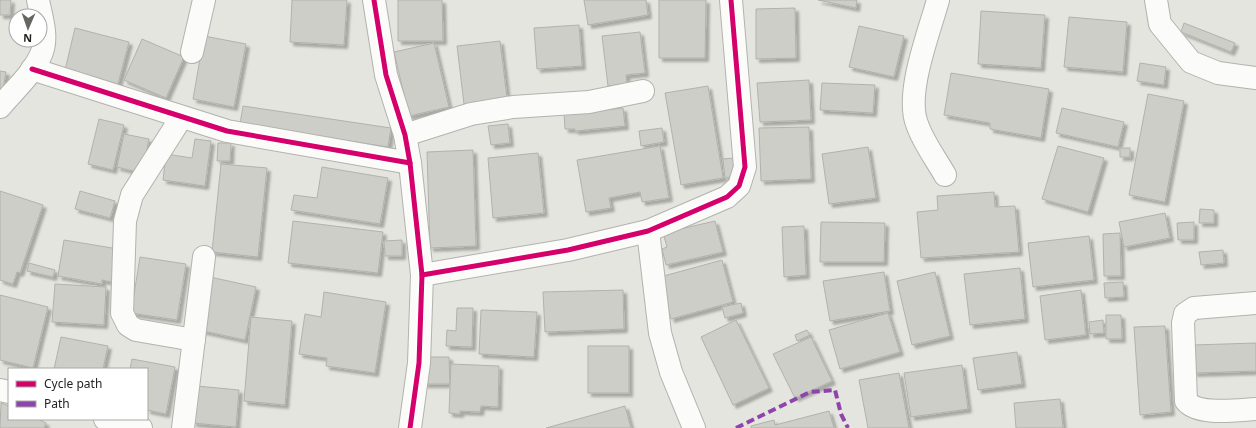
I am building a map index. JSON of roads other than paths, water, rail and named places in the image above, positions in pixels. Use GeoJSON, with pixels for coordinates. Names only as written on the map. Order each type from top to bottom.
{"type":"FeatureCollection","features":[{"type":"Feature","properties":{"kind":"street"},"geometry":{"type":"LineString","coordinates":[[0,107],[32,69],[42,52],[44,28],[38,0]]}},
{"type":"Feature","properties":{"kind":"street"},"geometry":{"type":"LineString","coordinates":[[192,52],[204,0]]}},
{"type":"Feature","properties":{"kind":"street"},"geometry":{"type":"LineString","coordinates":[[374,0],[386,75],[405,135],[410,163],[422,275],[418,363],[410,428]]}},
{"type":"Feature","properties":{"kind":"street"},"geometry":{"type":"LineString","coordinates":[[422,275],[568,250],[648,230],[727,197],[739,186],[745,167],[731,0]]}},
{"type":"Feature","properties":{"kind":"street"},"geometry":{"type":"LineString","coordinates":[[938,0],[913,90],[913,108],[917,125],[944,175]]}},
{"type":"Feature","properties":{"kind":"street"},"geometry":{"type":"LineString","coordinates":[[1156,0],[1160,24],[1191,62],[1218,73],[1256,78]]}},
{"type":"Feature","properties":{"kind":"street"},"geometry":{"type":"LineString","coordinates":[[32,69],[180,118],[227,131],[410,163]]}},
{"type":"Feature","properties":{"kind":"street"},"geometry":{"type":"LineString","coordinates":[[405,135],[471,114],[513,107],[589,102],[643,91]]}},
{"type":"Feature","properties":{"kind":"street"},"geometry":{"type":"LineString","coordinates":[[180,118],[132,195],[125,221],[122,313],[128,325],[136,330],[194,340]]}},
{"type":"Feature","properties":{"kind":"street"},"geometry":{"type":"LineString","coordinates":[[648,230],[660,333],[670,372],[694,428]]}},
{"type":"Feature","properties":{"kind":"street"},"geometry":{"type":"LineString","coordinates":[[182,428],[204,257]]}},
{"type":"Feature","properties":{"kind":"street"},"geometry":{"type":"LineString","coordinates":[[1256,303],[1194,308],[1185,314],[1183,323],[1186,401],[1191,407],[1202,410],[1256,409]]}},
{"type":"Feature","properties":{"kind":"street"},"geometry":{"type":"LineString","coordinates":[[109,420],[141,428]]}}]}
